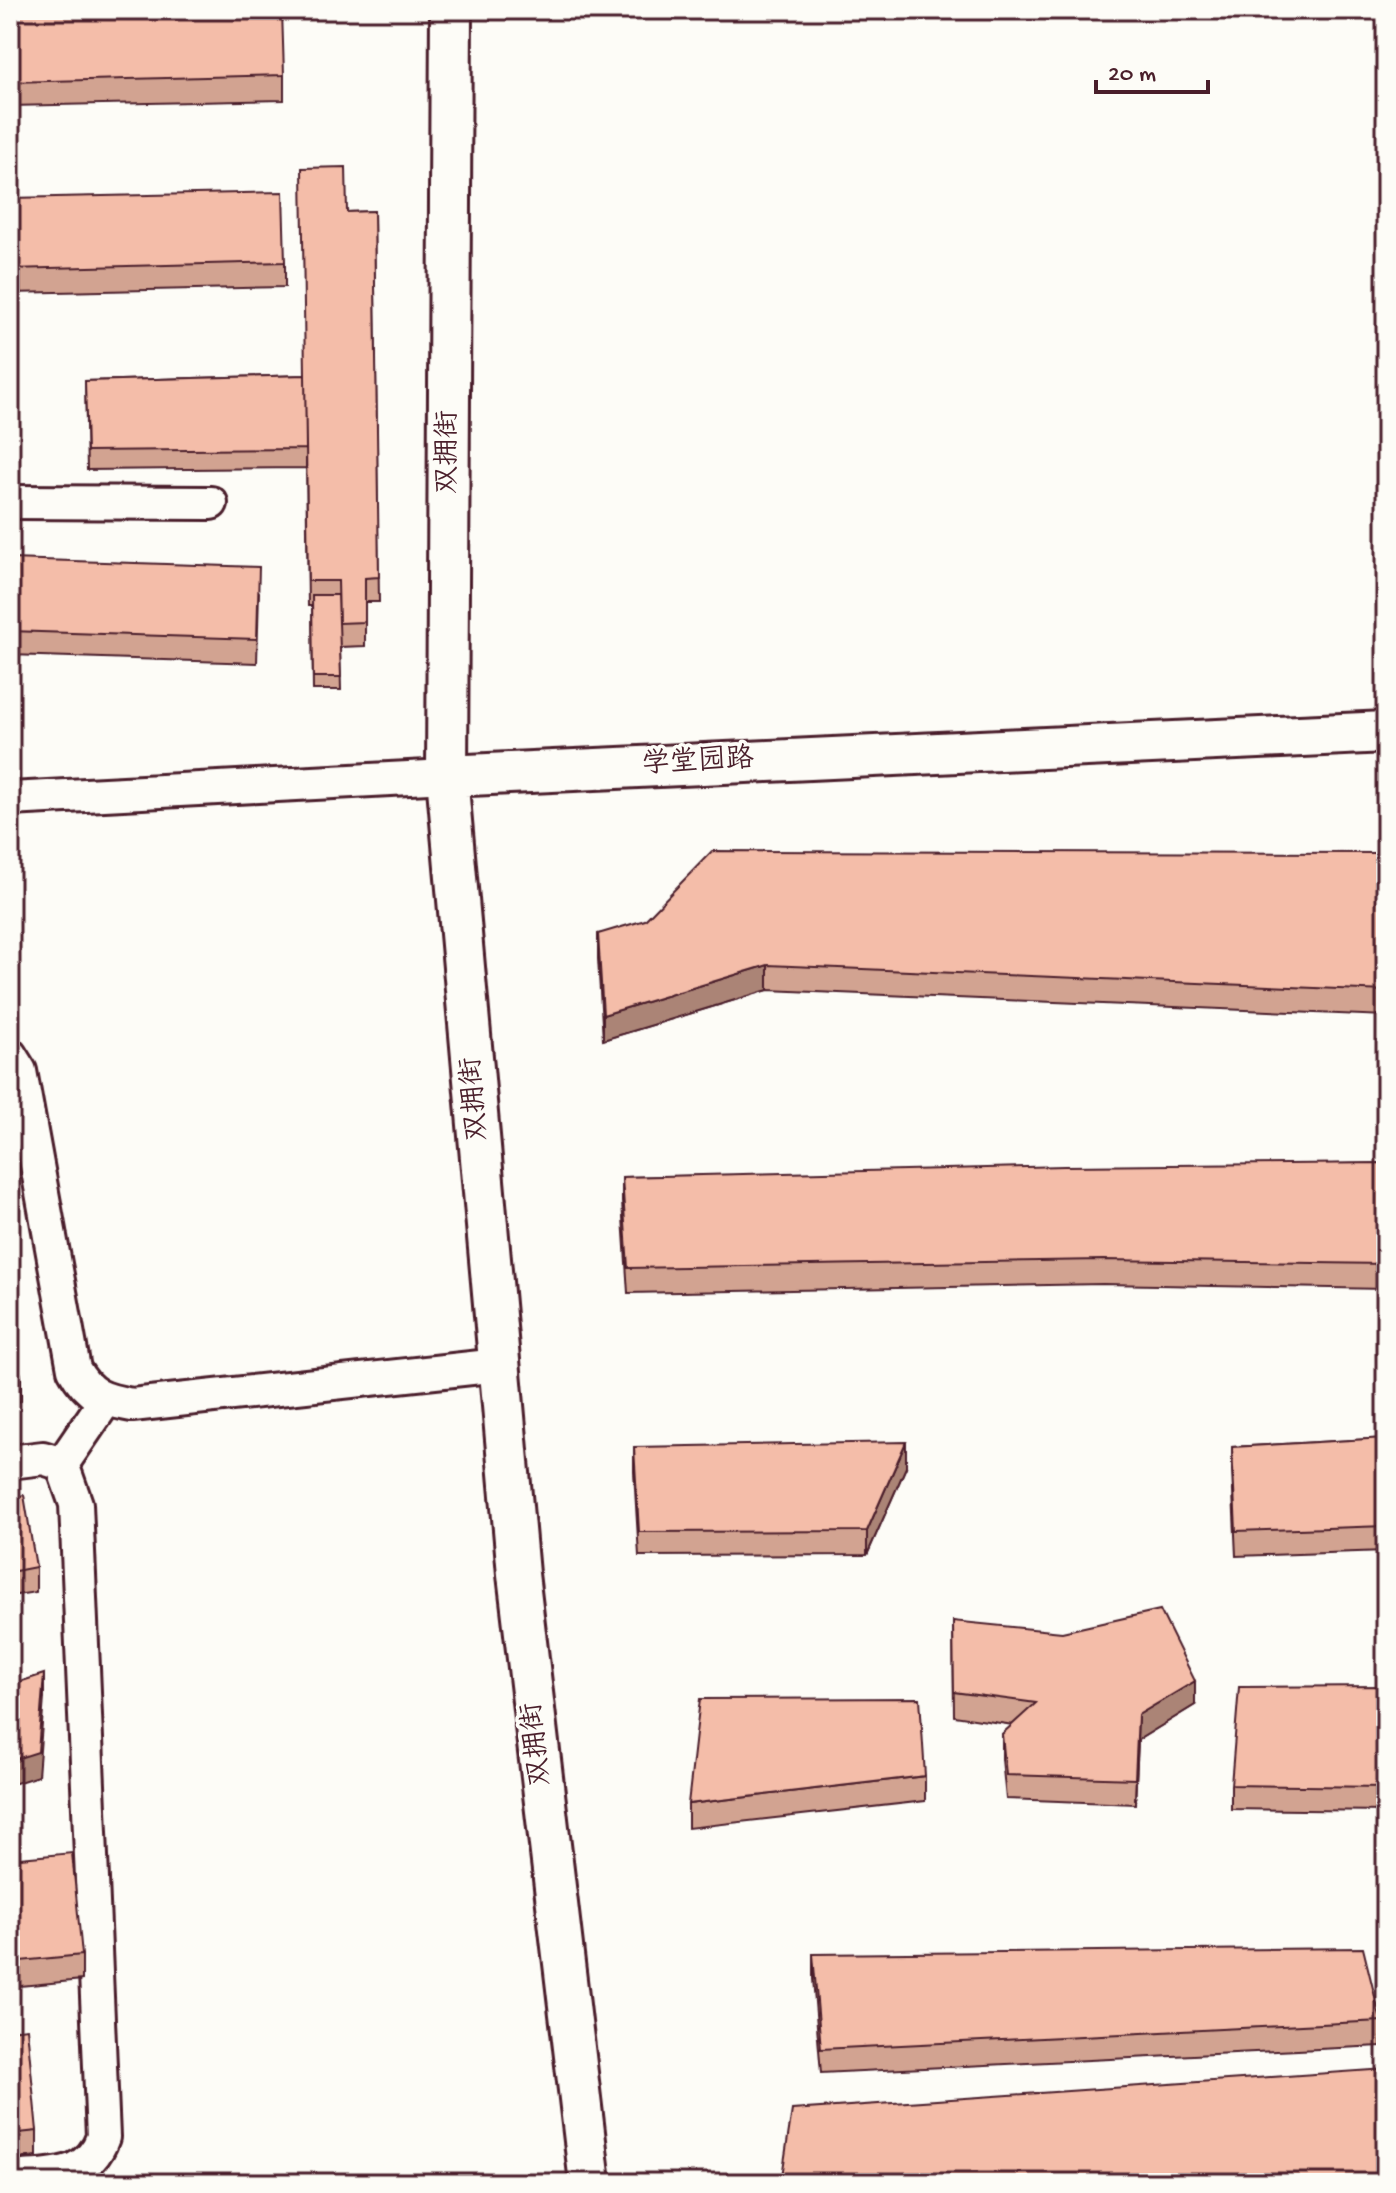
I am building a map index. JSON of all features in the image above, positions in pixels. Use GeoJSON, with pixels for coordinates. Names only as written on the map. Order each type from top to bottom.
{"type":"FeatureCollection","features":[{"type":"Feature","properties":{"kind":"street","name":"双拥街"},"geometry":{"type":"LineString","coordinates":[[451,10],[447,776],[518,1574],[590,2183]]}},
{"type":"Feature","properties":{"kind":"street"},"geometry":{"type":"LineString","coordinates":[[10,502],[211,503]]}},
{"type":"Feature","properties":{"kind":"street","name":"学堂园路"},"geometry":{"type":"LineString","coordinates":[[10,799],[1386,732]]}},
{"type":"Feature","properties":{"kind":"street"},"geometry":{"type":"LineString","coordinates":[[10,1055],[20,1071],[74,1369],[86,1390],[105,1401],[132,1405],[499,1365]]}},
{"type":"Feature","properties":{"kind":"street"},"geometry":{"type":"LineString","coordinates":[[62,1464],[105,1401]]}},
{"type":"Feature","properties":{"kind":"street"},"geometry":{"type":"LineString","coordinates":[[10,1462],[43,1458],[62,1464],[72,1484],[76,1504],[103,2137],[96,2155],[81,2167],[10,2178]]}},
{"type":"Feature","properties":{"kind":"building"},"geometry":{"type":"Polygon","coordinates":[[[10,10],[282,10],[284,75],[10,82],[10,10]]]}},
{"type":"Feature","properties":{"kind":"building"},"geometry":{"type":"Polygon","coordinates":[[[346,167],[347,212],[374,211],[379,577],[365,578],[365,622],[339,623],[338,581],[308,581],[302,168],[346,167]]]}},
{"type":"Feature","properties":{"kind":"building"},"geometry":{"type":"Polygon","coordinates":[[[283,192],[285,262],[10,269],[10,198],[283,192]]]}},
{"type":"Feature","properties":{"kind":"building"},"geometry":{"type":"Polygon","coordinates":[[[305,375],[306,449],[87,451],[85,381],[305,375]]]}},
{"type":"Feature","properties":{"kind":"building"},"geometry":{"type":"Polygon","coordinates":[[[10,559],[259,567],[257,639],[10,631],[10,559]]]}},
{"type":"Feature","properties":{"kind":"building"},"geometry":{"type":"Polygon","coordinates":[[[312,595],[338,595],[341,677],[313,677],[312,595]]]}},
{"type":"Feature","properties":{"kind":"building"},"geometry":{"type":"Polygon","coordinates":[[[712,851],[1386,853],[1386,991],[768,965],[603,1015],[598,934],[645,920],[712,851]]]}},
{"type":"Feature","properties":{"kind":"building"},"geometry":{"type":"Polygon","coordinates":[[[1386,1163],[1386,1264],[1103,1260],[628,1268],[622,1177],[1064,1166],[1386,1163]]]}},
{"type":"Feature","properties":{"kind":"building"},"geometry":{"type":"Polygon","coordinates":[[[10,1318],[21,1377],[10,1379],[10,1318]]]}},
{"type":"Feature","properties":{"kind":"building"},"geometry":{"type":"Polygon","coordinates":[[[1386,1438],[1386,1526],[1236,1531],[1232,1447],[1386,1438]]]}},
{"type":"Feature","properties":{"kind":"building"},"geometry":{"type":"Polygon","coordinates":[[[906,1442],[867,1531],[639,1532],[634,1447],[906,1442]]]}},
{"type":"Feature","properties":{"kind":"building"},"geometry":{"type":"Polygon","coordinates":[[[24,1495],[36,1567],[10,1572],[10,1498],[24,1495]]]}},
{"type":"Feature","properties":{"kind":"building"},"geometry":{"type":"Polygon","coordinates":[[[1160,1610],[1195,1681],[1138,1715],[1135,1779],[1006,1775],[1002,1734],[1036,1703],[954,1692],[953,1621],[1062,1632],[1160,1610]]]}},
{"type":"Feature","properties":{"kind":"building"},"geometry":{"type":"Polygon","coordinates":[[[44,1674],[38,1752],[10,1761],[10,1685],[44,1674]]]}},
{"type":"Feature","properties":{"kind":"building"},"geometry":{"type":"Polygon","coordinates":[[[1386,1686],[1386,1787],[1231,1785],[1239,1687],[1386,1686]]]}},
{"type":"Feature","properties":{"kind":"building"},"geometry":{"type":"Polygon","coordinates":[[[920,1698],[925,1776],[688,1804],[700,1699],[920,1698]]]}},
{"type":"Feature","properties":{"kind":"building"},"geometry":{"type":"Polygon","coordinates":[[[72,1853],[82,1955],[10,1962],[10,1859],[72,1853]]]}},
{"type":"Feature","properties":{"kind":"building"},"geometry":{"type":"Polygon","coordinates":[[[1363,1948],[1381,2021],[821,2049],[813,1954],[1363,1948]]]}},
{"type":"Feature","properties":{"kind":"building"},"geometry":{"type":"Polygon","coordinates":[[[27,2028],[37,2131],[10,2134],[10,2030],[27,2028]]]}},
{"type":"Feature","properties":{"kind":"building"},"geometry":{"type":"Polygon","coordinates":[[[1386,2069],[1386,2179],[1303,2183],[781,2183],[792,2110],[1386,2069]]]}}]}
